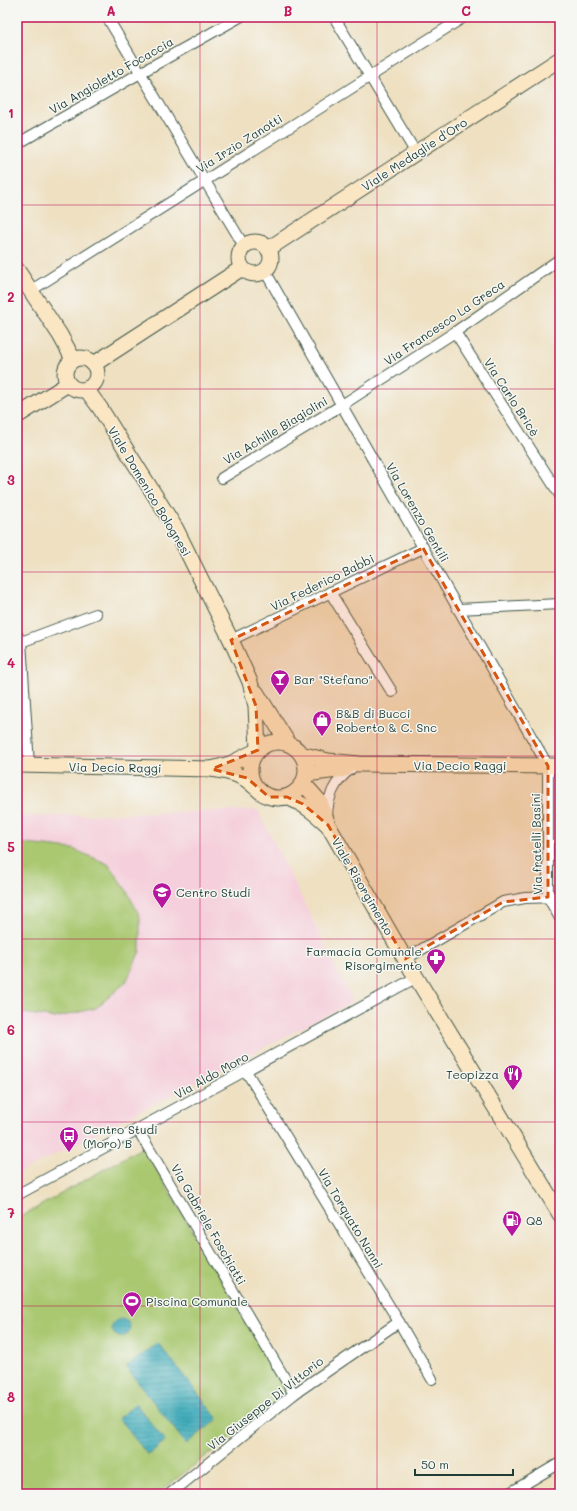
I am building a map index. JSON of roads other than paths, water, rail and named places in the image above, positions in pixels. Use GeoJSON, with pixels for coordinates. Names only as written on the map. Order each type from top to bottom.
{"type":"FeatureCollection","features":[{"type":"Feature","properties":{"kind":"street"},"geometry":{"type":"LineString","coordinates":[[107,17],[244,246]]}},
{"type":"Feature","properties":{"kind":"street","name":"Via Angioletto Focaccia"},"geometry":{"type":"LineString","coordinates":[[17,144],[240,17]]}},
{"type":"Feature","properties":{"kind":"street"},"geometry":{"type":"LineString","coordinates":[[334,17],[416,153]]}},
{"type":"Feature","properties":{"kind":"street","name":"Via Irzio Zanotti"},"geometry":{"type":"LineString","coordinates":[[30,291],[464,17]]}},
{"type":"Feature","properties":{"kind":"street","name":"Viale Medaglie d'Oro"},"geometry":{"type":"LineString","coordinates":[[268,250],[560,59]]}},
{"type":"Feature","properties":{"kind":"street"},"geometry":{"type":"LineString","coordinates":[[253,242],[258,242],[266,246],[268,250],[271,258],[265,271],[250,274],[242,268],[239,254],[244,246],[253,242]]}},
{"type":"Feature","properties":{"kind":"street","name":"Via Francesco La Greca"},"geometry":{"type":"LineString","coordinates":[[342,405],[455,332],[560,259]]}},
{"type":"Feature","properties":{"kind":"street"},"geometry":{"type":"LineString","coordinates":[[94,364],[242,268]]}},
{"type":"Feature","properties":{"kind":"street"},"geometry":{"type":"LineString","coordinates":[[17,270],[60,335],[73,359]]}},
{"type":"Feature","properties":{"kind":"street","name":"Via Lorenzo Gentili"},"geometry":{"type":"LineString","coordinates":[[265,271],[458,609],[554,766]]}},
{"type":"Feature","properties":{"kind":"street","name":"Via Carlo Bricè"},"geometry":{"type":"LineString","coordinates":[[455,332],[560,495]]}},
{"type":"Feature","properties":{"kind":"street"},"geometry":{"type":"LineString","coordinates":[[82,358],[94,364],[96,368],[96,378],[91,386],[86,389],[76,389],[68,384],[64,373],[69,363],[73,359],[82,358]]}},
{"type":"Feature","properties":{"kind":"street"},"geometry":{"type":"LineString","coordinates":[[17,416],[68,384]]}},
{"type":"Feature","properties":{"kind":"street","name":"Viale Domenico Bolognesi"},"geometry":{"type":"LineString","coordinates":[[86,389],[100,408],[176,529],[232,640],[250,682],[288,743]]}},
{"type":"Feature","properties":{"kind":"street","name":"Via Achille Biagiolini"},"geometry":{"type":"LineString","coordinates":[[222,478],[342,405]]}},
{"type":"Feature","properties":{"kind":"street","name":"Via Federico Babbi"},"geometry":{"type":"LineString","coordinates":[[232,640],[423,548]]}},
{"type":"Feature","properties":{"kind":"street"},"geometry":{"type":"LineString","coordinates":[[330,592],[392,692]]}},
{"type":"Feature","properties":{"kind":"street"},"geometry":{"type":"LineString","coordinates":[[458,609],[560,604]]}},
{"type":"Feature","properties":{"kind":"street"},"geometry":{"type":"LineString","coordinates":[[23,765],[19,639],[96,614]]}},
{"type":"Feature","properties":{"kind":"street","name":"Viale Domenico Bolognesi"},"geometry":{"type":"LineString","coordinates":[[250,682],[256,706],[258,750]]}},
{"type":"Feature","properties":{"kind":"street","name":"Via Decio Raggi"},"geometry":{"type":"LineString","coordinates":[[212,769],[230,764],[270,743],[279,742],[288,743],[296,747],[302,754],[333,762],[359,764],[554,766]]}},
{"type":"Feature","properties":{"kind":"street"},"geometry":{"type":"LineString","coordinates":[[255,787],[251,778],[250,768],[252,759],[258,750]]}},
{"type":"Feature","properties":{"kind":"street"},"geometry":{"type":"LineString","coordinates":[[287,797],[296,792],[305,779],[305,760],[302,754]]}},
{"type":"Feature","properties":{"kind":"street"},"geometry":{"type":"LineString","coordinates":[[328,825],[328,808],[334,788],[341,777],[359,764]]}},
{"type":"Feature","properties":{"kind":"street","name":"Via Decio Raggi"},"geometry":{"type":"LineString","coordinates":[[305,779],[359,764]]}},
{"type":"Feature","properties":{"kind":"street","name":"Via Decio Raggi"},"geometry":{"type":"LineString","coordinates":[[23,765],[212,769],[247,778],[259,791],[269,797],[287,797]]}},
{"type":"Feature","properties":{"kind":"street","name":"Via fratelli Basini"},"geometry":{"type":"LineString","coordinates":[[554,766],[548,897],[560,918]]}},
{"type":"Feature","properties":{"kind":"street","name":"Viale Risorgimento"},"geometry":{"type":"LineString","coordinates":[[305,779],[320,802],[328,825],[405,959],[560,1214]]}},
{"type":"Feature","properties":{"kind":"street","name":"Viale Risorgimento"},"geometry":{"type":"LineString","coordinates":[[287,797],[303,804],[328,825]]}},
{"type":"Feature","properties":{"kind":"street"},"geometry":{"type":"LineString","coordinates":[[405,959],[503,902],[525,898],[560,897]]}},
{"type":"Feature","properties":{"kind":"street","name":"Via Aldo Moro"},"geometry":{"type":"LineString","coordinates":[[17,1195],[417,977]]}},
{"type":"Feature","properties":{"kind":"street","name":"Via Torquato Nanni"},"geometry":{"type":"LineString","coordinates":[[246,1071],[399,1322],[432,1380]]}},
{"type":"Feature","properties":{"kind":"street","name":"Via Gabriele Foschiatti"},"geometry":{"type":"LineString","coordinates":[[138,1130],[294,1394]]}},
{"type":"Feature","properties":{"kind":"street","name":"Via Giuseppe Di Vittorio"},"geometry":{"type":"LineString","coordinates":[[170,1494],[294,1394],[399,1322]]}},
{"type":"Feature","properties":{"kind":"street"},"geometry":{"type":"LineString","coordinates":[[508,1494],[560,1463]]}},
{"type":"Feature","properties":{"kind":"water"},"geometry":{"type":"Polygon","coordinates":[[[121,1319],[127,1322],[130,1328],[127,1334],[121,1337],[115,1334],[112,1328],[115,1322],[121,1319]]]}},
{"type":"Feature","properties":{"kind":"water"},"geometry":{"type":"Polygon","coordinates":[[[158,1343],[218,1419],[186,1444],[126,1367],[158,1343]]]}},
{"type":"Feature","properties":{"kind":"water"},"geometry":{"type":"Polygon","coordinates":[[[136,1404],[165,1441],[148,1455],[118,1418],[136,1404]]]}},
{"type":"Feature","properties":{"kind":"place","name":"Bar \"Stefano\""},"geometry":{"type":"Point","coordinates":[280,696]}},
{"type":"Feature","properties":{"kind":"place","name":"B&B di Bucci Roberto & C. Snc"},"geometry":{"type":"Point","coordinates":[322,737]}},
{"type":"Feature","properties":{"kind":"place","name":"Centro Studi"},"geometry":{"type":"Point","coordinates":[162,909]}},
{"type":"Feature","properties":{"kind":"place","name":"Farmacia Comunale Risorgimento"},"geometry":{"type":"Point","coordinates":[436,975]}},
{"type":"Feature","properties":{"kind":"place","name":"Teopizza"},"geometry":{"type":"Point","coordinates":[513,1091]}},
{"type":"Feature","properties":{"kind":"place","name":"Centro Studi (Moro) B"},"geometry":{"type":"Point","coordinates":[69,1153]}},
{"type":"Feature","properties":{"kind":"place","name":"Q8"},"geometry":{"type":"Point","coordinates":[512,1237]}},
{"type":"Feature","properties":{"kind":"place","name":"Piscina Comunale"},"geometry":{"type":"Point","coordinates":[132,1318]}}]}
